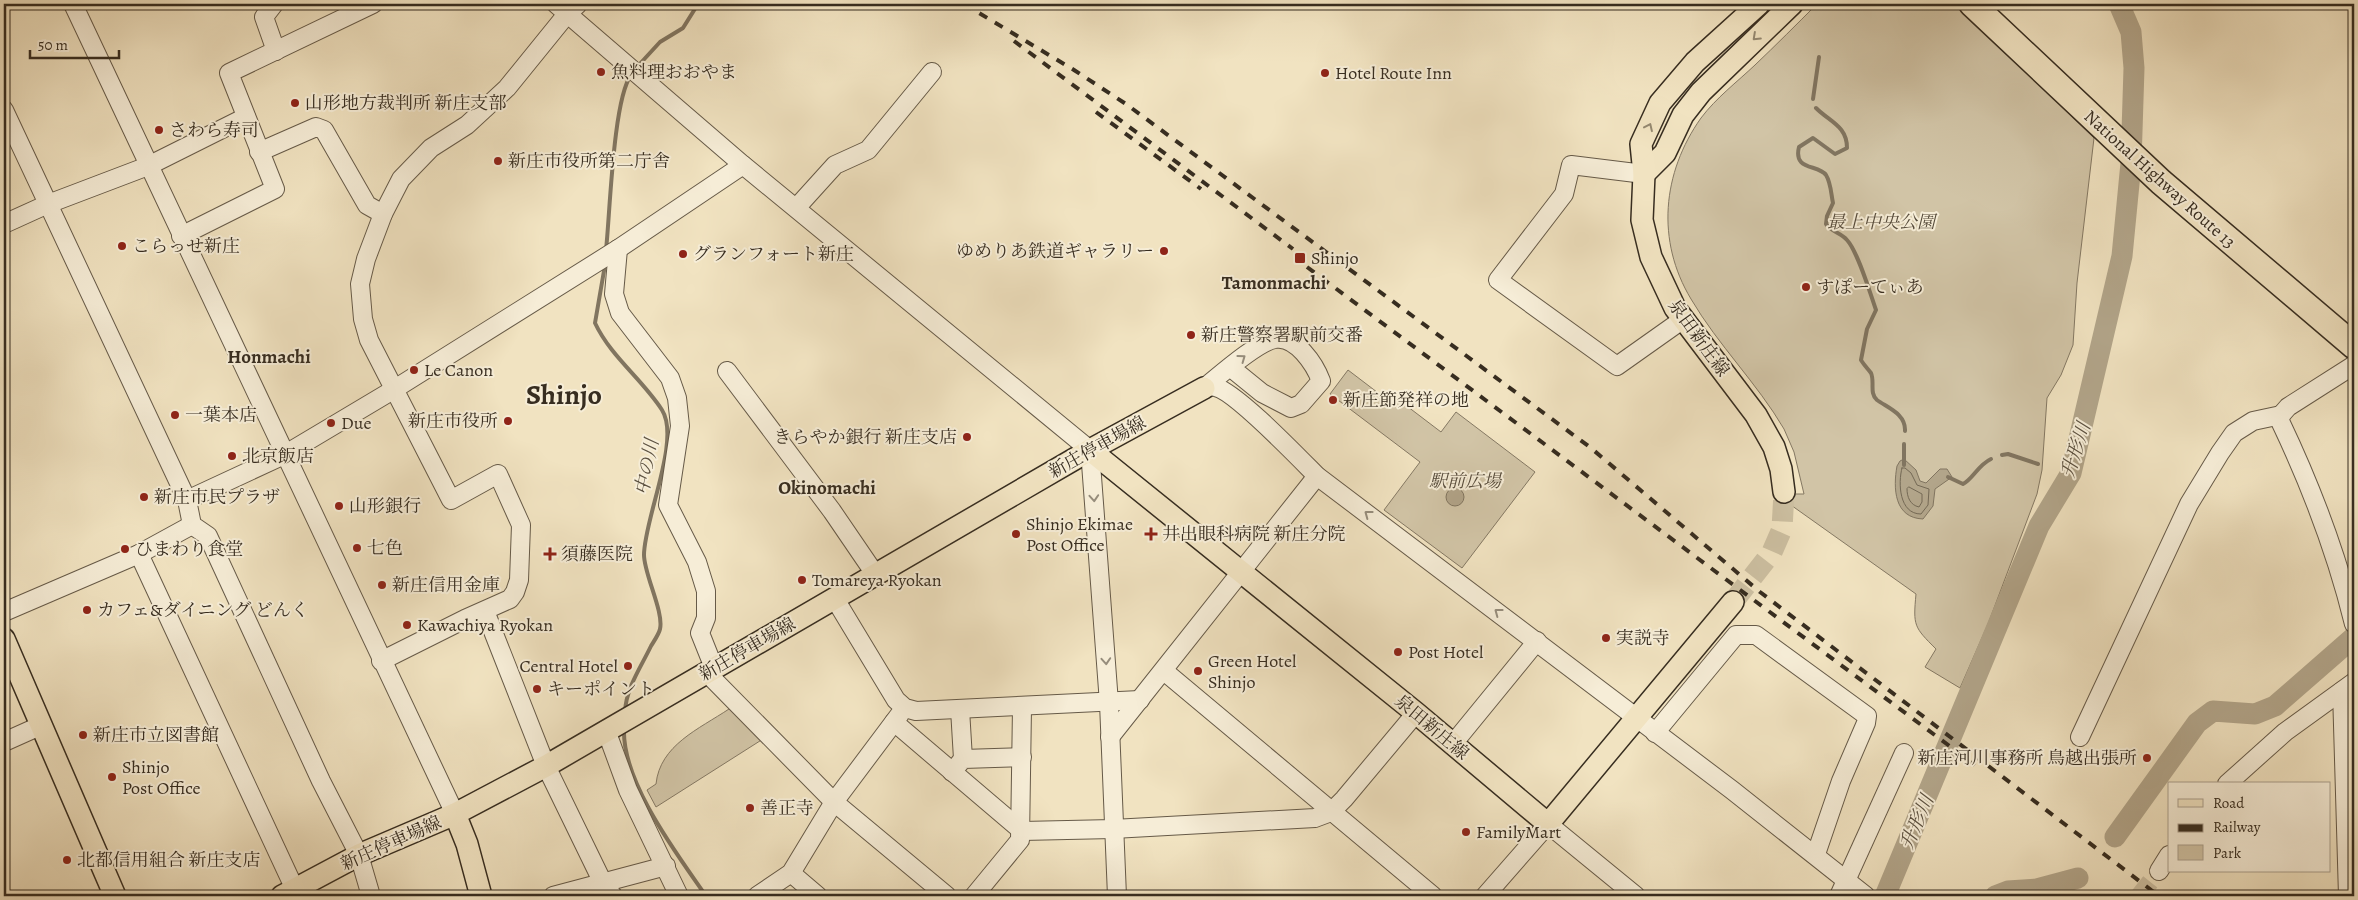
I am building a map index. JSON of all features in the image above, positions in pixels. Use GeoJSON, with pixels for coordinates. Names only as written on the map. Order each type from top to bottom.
{"type":"FeatureCollection","features":[{"type":"Feature","properties":{"kind":"highway","name":"National Highway Route 13"},"geometry":{"type":"LineString","coordinates":[[1972,4],[2095,123],[2161,182],[2354,346]]}},
{"type":"Feature","properties":{"kind":"main road","name":"泉田新庄線"},"geometry":{"type":"LineString","coordinates":[[1759,4],[1695,62],[1660,103],[1641,144],[1644,174],[1642,220],[1651,257],[1660,279],[1682,320],[1756,414],[1774,447],[1781,469],[1784,492]]}},
{"type":"Feature","properties":{"kind":"main road"},"geometry":{"type":"LineString","coordinates":[[1644,174],[1665,153],[1683,115],[1701,92],[1792,4]]}},
{"type":"Feature","properties":{"kind":"main road","name":"新庄停車場線"},"geometry":{"type":"LineString","coordinates":[[292,894],[359,855],[455,814],[546,766],[1090,450],[1204,388]]}},
{"type":"Feature","properties":{"kind":"main road","name":"泉田新庄線"},"geometry":{"type":"LineString","coordinates":[[1090,450],[1416,714],[1548,824]]}},
{"type":"Feature","properties":{"kind":"main road"},"geometry":{"type":"LineString","coordinates":[[1548,824],[1635,717],[1733,602]]}},
{"type":"Feature","properties":{"kind":"main road"},"geometry":{"type":"LineString","coordinates":[[4,639],[115,896]]}},
{"type":"Feature","properties":{"kind":"main road"},"geometry":{"type":"LineString","coordinates":[[455,814],[467,844],[481,896]]}},
{"type":"Feature","properties":{"kind":"street"},"geometry":{"type":"LineString","coordinates":[[73,4],[284,455],[455,814]]}},
{"type":"Feature","properties":{"kind":"street"},"geometry":{"type":"LineString","coordinates":[[274,4],[264,17],[276,51]]}},
{"type":"Feature","properties":{"kind":"street"},"geometry":{"type":"LineString","coordinates":[[181,236],[275,190],[229,73],[373,4]]}},
{"type":"Feature","properties":{"kind":"street"},"geometry":{"type":"LineString","coordinates":[[381,660],[510,599],[515,592],[519,580],[520,534],[518,517],[498,474],[451,500],[369,340],[362,319],[360,284],[366,259],[383,214],[401,179],[431,148],[467,125],[507,88],[567,7],[634,71],[744,165],[1090,450],[1109,703],[1117,896]]}},
{"type":"Feature","properties":{"kind":"street"},"geometry":{"type":"LineString","coordinates":[[797,207],[836,165],[868,150],[932,72]]}},
{"type":"Feature","properties":{"kind":"street"},"geometry":{"type":"LineString","coordinates":[[4,110],[187,500],[192,525],[208,536],[321,781],[359,855],[371,896]]}},
{"type":"Feature","properties":{"kind":"street"},"geometry":{"type":"LineString","coordinates":[[4,224],[48,204],[148,166],[246,117]]}},
{"type":"Feature","properties":{"kind":"street"},"geometry":{"type":"LineString","coordinates":[[259,152],[316,127],[324,130],[367,205],[383,214]]}},
{"type":"Feature","properties":{"kind":"street"},"geometry":{"type":"LineString","coordinates":[[187,500],[284,455],[393,390],[616,251],[744,165]]}},
{"type":"Feature","properties":{"kind":"street"},"geometry":{"type":"LineString","coordinates":[[1644,174],[1571,165],[1564,194],[1498,280],[1617,366],[1682,320]]}},
{"type":"Feature","properties":{"kind":"street"},"geometry":{"type":"LineString","coordinates":[[616,251],[614,294],[620,313],[670,378],[678,398],[680,426],[668,505],[697,562],[706,591],[706,618],[700,633],[710,670],[834,802],[947,896]]}},
{"type":"Feature","properties":{"kind":"street"},"geometry":{"type":"LineString","coordinates":[[1204,388],[1230,367],[1274,338],[1284,339],[1294,345],[1308,358],[1317,370],[1321,381],[1301,404],[1291,408],[1262,393],[1230,367]]}},
{"type":"Feature","properties":{"kind":"street"},"geometry":{"type":"LineString","coordinates":[[2354,365],[2288,406],[2281,415],[2280,421],[2298,460],[2344,582],[2354,624]]}},
{"type":"Feature","properties":{"kind":"street"},"geometry":{"type":"LineString","coordinates":[[727,371],[832,511],[876,574]]}},
{"type":"Feature","properties":{"kind":"street"},"geometry":{"type":"LineString","coordinates":[[1204,388],[1216,387],[1230,395],[1261,421],[1317,476],[1537,641],[1655,733],[1816,854],[1856,887]]}},
{"type":"Feature","properties":{"kind":"street"},"geometry":{"type":"LineString","coordinates":[[2080,737],[2189,504],[2220,453],[2234,433],[2253,421],[2281,415]]}},
{"type":"Feature","properties":{"kind":"street"},"geometry":{"type":"LineString","coordinates":[[1110,737],[1317,476]]}},
{"type":"Feature","properties":{"kind":"street"},"geometry":{"type":"LineString","coordinates":[[4,612],[139,554],[192,525]]}},
{"type":"Feature","properties":{"kind":"street"},"geometry":{"type":"LineString","coordinates":[[139,554],[252,800],[292,894]]}},
{"type":"Feature","properties":{"kind":"street"},"geometry":{"type":"LineString","coordinates":[[835,599],[896,700],[904,708],[916,711],[1140,700]]}},
{"type":"Feature","properties":{"kind":"street"},"geometry":{"type":"LineString","coordinates":[[484,611],[546,766],[602,882],[613,896]]}},
{"type":"Feature","properties":{"kind":"street"},"geometry":{"type":"LineString","coordinates":[[1655,733],[1736,635],[1744,633],[1756,635],[1867,716],[1866,723],[1841,781],[1816,854]]}},
{"type":"Feature","properties":{"kind":"street"},"geometry":{"type":"LineString","coordinates":[[1452,745],[1537,641]]}},
{"type":"Feature","properties":{"kind":"street"},"geometry":{"type":"LineString","coordinates":[[1164,671],[1433,896]]}},
{"type":"Feature","properties":{"kind":"street"},"geometry":{"type":"LineString","coordinates":[[2229,782],[2285,732],[2348,687]]}},
{"type":"Feature","properties":{"kind":"street"},"geometry":{"type":"LineString","coordinates":[[2348,687],[2348,896]]}},
{"type":"Feature","properties":{"kind":"street"},"geometry":{"type":"LineString","coordinates":[[974,896],[1020,840],[1022,831],[1022,706]]}},
{"type":"Feature","properties":{"kind":"street"},"geometry":{"type":"LineString","coordinates":[[757,896],[791,873],[834,802],[904,708]]}},
{"type":"Feature","properties":{"kind":"street"},"geometry":{"type":"LineString","coordinates":[[958,765],[960,709]]}},
{"type":"Feature","properties":{"kind":"street"},"geometry":{"type":"LineString","coordinates":[[894,722],[958,765],[1022,831],[1297,821],[1331,812],[1416,714]]}},
{"type":"Feature","properties":{"kind":"street"},"geometry":{"type":"LineString","coordinates":[[618,723],[628,790],[680,896]]}},
{"type":"Feature","properties":{"kind":"street"},"geometry":{"type":"LineString","coordinates":[[4,742],[42,725]]}},
{"type":"Feature","properties":{"kind":"street"},"geometry":{"type":"LineString","coordinates":[[1839,896],[1856,887],[1868,836],[1904,753]]}},
{"type":"Feature","properties":{"kind":"street"},"geometry":{"type":"LineString","coordinates":[[958,765],[1022,757]]}},
{"type":"Feature","properties":{"kind":"street"},"geometry":{"type":"LineString","coordinates":[[1485,896],[1548,824],[1636,896]]}},
{"type":"Feature","properties":{"kind":"street"},"geometry":{"type":"LineString","coordinates":[[2158,871],[2168,856]]}},
{"type":"Feature","properties":{"kind":"street"},"geometry":{"type":"LineString","coordinates":[[553,896],[582,892],[602,882],[666,866]]}},
{"type":"Feature","properties":{"kind":"street"},"geometry":{"type":"LineString","coordinates":[[791,873],[818,896]]}},
{"type":"Feature","properties":{"kind":"green space","name":"最上中央公園"},"geometry":{"type":"Polygon","coordinates":[[[1817,4],[1956,4],[2094,138],[2077,283],[2073,345],[2061,375],[2047,398],[2042,470],[2037,494],[1988,624],[1960,688],[1925,667],[1936,649],[1923,636],[1915,620],[1916,594],[1781,498],[1783,494],[1804,494],[1794,452],[1784,429],[1691,299],[1680,277],[1672,254],[1668,231],[1668,207],[1671,184],[1678,161],[1688,139],[1701,118],[1713,104],[1817,4]]]}},
{"type":"Feature","properties":{"kind":"green space","name":"駅前広場"},"geometry":{"type":"Polygon","coordinates":[[[1348,370],[1390,402],[1395,397],[1441,432],[1456,412],[1535,472],[1462,568],[1384,510],[1420,462],[1330,394],[1348,370]]]}},
{"type":"Feature","properties":{"kind":"green space"},"geometry":{"type":"Polygon","coordinates":[[[729,709],[763,739],[656,807],[647,790],[656,784],[659,770],[673,748],[694,731],[729,709]]]}},
{"type":"Feature","properties":{"kind":"water"},"geometry":{"type":"Polygon","coordinates":[[[1904,459],[1916,470],[1920,481],[1926,483],[1940,469],[1947,469],[1952,477],[1935,489],[1933,506],[1923,519],[1906,513],[1901,508],[1898,500],[1895,483],[1897,466],[1904,459]]]}},
{"type":"Feature","properties":{"kind":"water"},"geometry":{"type":"Polygon","coordinates":[[[1455,488],[1461,491],[1464,497],[1461,503],[1455,506],[1449,503],[1446,497],[1449,491],[1455,488]]]}},
{"type":"Feature","properties":{"kind":"waterway","name":"中の川"},"geometry":{"type":"LineString","coordinates":[[637,67],[660,42],[683,28],[698,4]]}},
{"type":"Feature","properties":{"kind":"waterway","name":"升形川"},"geometry":{"type":"LineString","coordinates":[[1885,896],[2039,526],[2071,473],[2122,256],[2131,163],[2134,68],[2131,32],[2119,4]]}},
{"type":"Feature","properties":{"kind":"waterway"},"geometry":{"type":"LineString","coordinates":[[1813,99],[1819,57]]}},
{"type":"Feature","properties":{"kind":"waterway","name":"中の川"},"geometry":{"type":"LineString","coordinates":[[606,250],[616,132],[625,88],[631,75]]}},
{"type":"Feature","properties":{"kind":"waterway"},"geometry":{"type":"LineString","coordinates":[[1816,108],[1841,129],[1847,148],[1835,154],[1813,138],[1799,147],[1798,155],[1803,164],[1818,169],[1828,178],[1833,203],[1827,216],[1826,224],[1845,238],[1851,246],[1876,310],[1867,329],[1861,360],[1871,373],[1873,394],[1877,400],[1903,420],[1905,431]]}},
{"type":"Feature","properties":{"kind":"waterway","name":"中の川"},"geometry":{"type":"LineString","coordinates":[[605,265],[595,323],[609,347],[662,410],[667,423],[665,460],[649,521],[644,555],[647,572],[657,603],[660,629],[631,686],[625,712]]}},
{"type":"Feature","properties":{"kind":"waterway"},"geometry":{"type":"LineString","coordinates":[[1904,444],[1904,465]]}},
{"type":"Feature","properties":{"kind":"waterway"},"geometry":{"type":"LineString","coordinates":[[2002,455],[2008,454],[2038,464]]}},
{"type":"Feature","properties":{"kind":"waterway"},"geometry":{"type":"LineString","coordinates":[[1948,477],[1963,484],[1991,459]]}},
{"type":"Feature","properties":{"kind":"waterway"},"geometry":{"type":"LineString","coordinates":[[2115,837],[2197,723],[2213,711],[2255,714],[2275,706],[2354,637]]}},
{"type":"Feature","properties":{"kind":"waterway","name":"中の川"},"geometry":{"type":"LineString","coordinates":[[624,729],[626,750],[641,794],[667,839],[706,896]]}},
{"type":"Feature","properties":{"kind":"waterway"},"geometry":{"type":"LineString","coordinates":[[1995,896],[2008,891],[2037,889],[2078,878]]}},
{"type":"Feature","properties":{"kind":"tunnel"},"geometry":{"type":"LineString","coordinates":[[1733,602],[1772,552],[1782,529],[1784,492]]}},
{"type":"Feature","properties":{"kind":"tunnel"},"geometry":{"type":"LineString","coordinates":[[2139,896],[2159,871]]}},
{"type":"Feature","properties":{"kind":"railway"},"geometry":{"type":"LineString","coordinates":[[964,4],[1074,70],[1126,104],[1591,448],[1760,592],[2159,896]]}},
{"type":"Feature","properties":{"kind":"railway"},"geometry":{"type":"LineString","coordinates":[[1014,41],[1293,249]]}},
{"type":"Feature","properties":{"kind":"railway"},"geometry":{"type":"LineString","coordinates":[[1096,112],[1201,189]]}},
{"type":"Feature","properties":{"kind":"railway"},"geometry":{"type":"LineString","coordinates":[[1307,267],[1975,765]]}},
{"type":"Feature","properties":{"kind":"place","name":"魚料理おおやま"},"geometry":{"type":"Point","coordinates":[601,72]}},
{"type":"Feature","properties":{"kind":"place","name":"Hotel Route Inn"},"geometry":{"type":"Point","coordinates":[1325,73]}},
{"type":"Feature","properties":{"kind":"place","name":"山形地方裁判所 新庄支部"},"geometry":{"type":"Point","coordinates":[295,103]}},
{"type":"Feature","properties":{"kind":"place","name":"さわら寿司"},"geometry":{"type":"Point","coordinates":[159,130]}},
{"type":"Feature","properties":{"kind":"place","name":"新庄市役所第二庁舎"},"geometry":{"type":"Point","coordinates":[498,161]}},
{"type":"Feature","properties":{"kind":"place","name":"こらっせ新庄"},"geometry":{"type":"Point","coordinates":[122,246]}},
{"type":"Feature","properties":{"kind":"place","name":"ゆめりあ鉄道ギャラリー"},"geometry":{"type":"Point","coordinates":[1164,251]}},
{"type":"Feature","properties":{"kind":"place","name":"グランフォート新庄"},"geometry":{"type":"Point","coordinates":[683,254]}},
{"type":"Feature","properties":{"kind":"place","name":"Shinjo"},"geometry":{"type":"Point","coordinates":[1300,258]}},
{"type":"Feature","properties":{"kind":"place","name":"すぽーてぃあ"},"geometry":{"type":"Point","coordinates":[1806,287]}},
{"type":"Feature","properties":{"kind":"place","name":"新庄警察署駅前交番"},"geometry":{"type":"Point","coordinates":[1191,335]}},
{"type":"Feature","properties":{"kind":"place","name":"Le Canon"},"geometry":{"type":"Point","coordinates":[414,370]}},
{"type":"Feature","properties":{"kind":"place","name":"新庄節発祥の地"},"geometry":{"type":"Point","coordinates":[1333,400]}},
{"type":"Feature","properties":{"kind":"place","name":"一葉本店"},"geometry":{"type":"Point","coordinates":[175,415]}},
{"type":"Feature","properties":{"kind":"place","name":"新庄市役所"},"geometry":{"type":"Point","coordinates":[508,421]}},
{"type":"Feature","properties":{"kind":"place","name":"Due"},"geometry":{"type":"Point","coordinates":[331,423]}},
{"type":"Feature","properties":{"kind":"place","name":"きらやか銀行 新庄支店"},"geometry":{"type":"Point","coordinates":[967,437]}},
{"type":"Feature","properties":{"kind":"place","name":"北京飯店"},"geometry":{"type":"Point","coordinates":[232,456]}},
{"type":"Feature","properties":{"kind":"place","name":"新庄市民プラザ"},"geometry":{"type":"Point","coordinates":[144,497]}},
{"type":"Feature","properties":{"kind":"place","name":"山形銀行"},"geometry":{"type":"Point","coordinates":[339,506]}},
{"type":"Feature","properties":{"kind":"place","name":"Shinjo Ekimae Post Office"},"geometry":{"type":"Point","coordinates":[1016,534]}},
{"type":"Feature","properties":{"kind":"place","name":"井出眼科病院 新庄分院"},"geometry":{"type":"Point","coordinates":[1151,534]}},
{"type":"Feature","properties":{"kind":"place","name":"七色"},"geometry":{"type":"Point","coordinates":[357,548]}},
{"type":"Feature","properties":{"kind":"place","name":"ひまわり食堂"},"geometry":{"type":"Point","coordinates":[125,549]}},
{"type":"Feature","properties":{"kind":"place","name":"須藤医院"},"geometry":{"type":"Point","coordinates":[550,554]}},
{"type":"Feature","properties":{"kind":"place","name":"Tomareya Ryokan"},"geometry":{"type":"Point","coordinates":[802,580]}},
{"type":"Feature","properties":{"kind":"place","name":"新庄信用金庫"},"geometry":{"type":"Point","coordinates":[382,585]}},
{"type":"Feature","properties":{"kind":"place","name":"カフェ&ダイニング どんく"},"geometry":{"type":"Point","coordinates":[87,610]}},
{"type":"Feature","properties":{"kind":"place","name":"Kawachiya Ryokan"},"geometry":{"type":"Point","coordinates":[407,625]}},
{"type":"Feature","properties":{"kind":"place","name":"実説寺"},"geometry":{"type":"Point","coordinates":[1606,638]}},
{"type":"Feature","properties":{"kind":"place","name":"Post Hotel"},"geometry":{"type":"Point","coordinates":[1398,652]}},
{"type":"Feature","properties":{"kind":"place","name":"Central Hotel"},"geometry":{"type":"Point","coordinates":[628,666]}},
{"type":"Feature","properties":{"kind":"place","name":"Green Hotel Shinjo"},"geometry":{"type":"Point","coordinates":[1198,671]}},
{"type":"Feature","properties":{"kind":"place","name":"キーポイント"},"geometry":{"type":"Point","coordinates":[537,689]}},
{"type":"Feature","properties":{"kind":"place","name":"新庄市立図書館"},"geometry":{"type":"Point","coordinates":[83,735]}},
{"type":"Feature","properties":{"kind":"place","name":"新庄河川事務所 鳥越出張所"},"geometry":{"type":"Point","coordinates":[2147,758]}},
{"type":"Feature","properties":{"kind":"place","name":"Shinjo Post Office"},"geometry":{"type":"Point","coordinates":[112,777]}},
{"type":"Feature","properties":{"kind":"place","name":"善正寺"},"geometry":{"type":"Point","coordinates":[750,808]}},
{"type":"Feature","properties":{"kind":"place","name":"FamilyMart"},"geometry":{"type":"Point","coordinates":[1466,832]}},
{"type":"Feature","properties":{"kind":"place","name":"北都信用組合 新庄支店"},"geometry":{"type":"Point","coordinates":[67,860]}},
{"type":"Feature","properties":{"kind":"district","name":"Tamonmachi"},"geometry":{"type":"Point","coordinates":[1274,282]}},
{"type":"Feature","properties":{"kind":"district","name":"Honmachi"},"geometry":{"type":"Point","coordinates":[269,356]}},
{"type":"Feature","properties":{"kind":"district","name":"Shinjo"},"geometry":{"type":"Point","coordinates":[564,394]}},
{"type":"Feature","properties":{"kind":"district","name":"Okinomachi"},"geometry":{"type":"Point","coordinates":[827,487]}}]}
